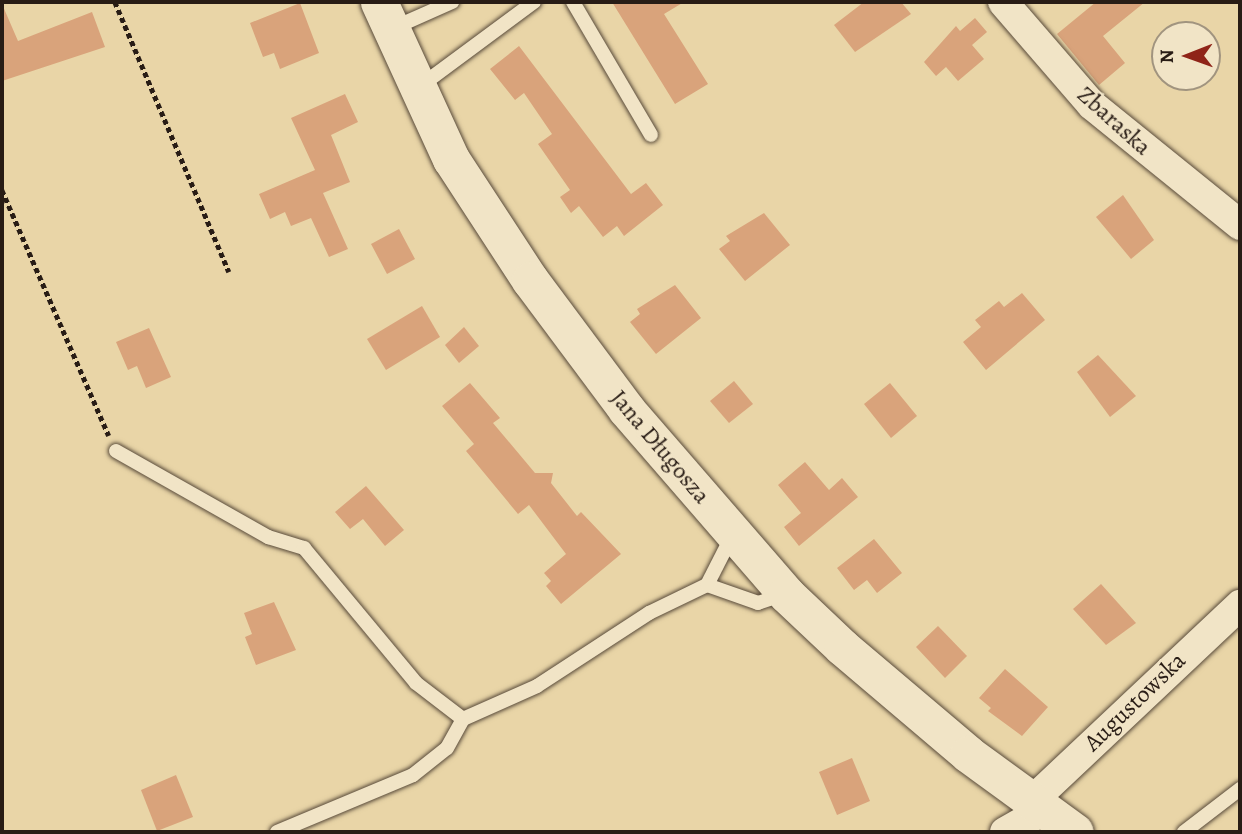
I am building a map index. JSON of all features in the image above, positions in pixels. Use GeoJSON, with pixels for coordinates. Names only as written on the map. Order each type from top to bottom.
{"type":"FeatureCollection","features":[{"type":"Feature","properties":{"kind":"street","name":"Zbaraska"},"geometry":{"type":"LineString","coordinates":[[1003,2],[1091,105],[1240,225]]}},
{"type":"Feature","properties":{"kind":"street","name":"Jana Długosza"},"geometry":{"type":"LineString","coordinates":[[384,16],[414,89],[451,159],[561,324],[734,533],[786,594],[968,754],[1075,832]]}},
{"type":"Feature","properties":{"kind":"street","name":"Augustowska"},"geometry":{"type":"LineString","coordinates":[[1038,806],[1240,605]]}},
{"type":"Feature","properties":{"kind":"street"},"geometry":{"type":"LineString","coordinates":[[1004,832],[1038,806]]}},
{"type":"Feature","properties":{"kind":"lane"},"geometry":{"type":"LineString","coordinates":[[384,16],[452,2]]}},
{"type":"Feature","properties":{"kind":"lane"},"geometry":{"type":"LineString","coordinates":[[414,89],[435,79],[534,2]]}},
{"type":"Feature","properties":{"kind":"lane"},"geometry":{"type":"LineString","coordinates":[[573,2],[651,135]]}},
{"type":"Feature","properties":{"kind":"lane"},"geometry":{"type":"LineString","coordinates":[[116,451],[268,537],[304,548],[416,683],[463,719]]}},
{"type":"Feature","properties":{"kind":"lane"},"geometry":{"type":"LineString","coordinates":[[277,832],[413,775],[447,748],[463,719],[537,686],[649,613],[707,586],[734,533]]}},
{"type":"Feature","properties":{"kind":"lane"},"geometry":{"type":"LineString","coordinates":[[707,586],[758,603],[786,594]]}},
{"type":"Feature","properties":{"kind":"lane"},"geometry":{"type":"LineString","coordinates":[[1184,832],[1240,789]]}},
{"type":"Feature","properties":{"kind":"path"},"geometry":{"type":"LineString","coordinates":[[115,2],[229,272]]}},
{"type":"Feature","properties":{"kind":"path"},"geometry":{"type":"LineString","coordinates":[[2,190],[116,451]]}},
{"type":"Feature","properties":{"kind":"building"},"geometry":{"type":"Polygon","coordinates":[[[612,2],[684,2],[664,14],[708,84],[675,104],[612,2]]]}},
{"type":"Feature","properties":{"kind":"building"},"geometry":{"type":"Polygon","coordinates":[[[864,2],[901,2],[911,14],[855,52],[834,25],[864,2]]]}},
{"type":"Feature","properties":{"kind":"building"},"geometry":{"type":"Polygon","coordinates":[[[1096,2],[1145,2],[1103,36],[1125,63],[1099,85],[1057,34],[1096,2]]]}},
{"type":"Feature","properties":{"kind":"building"},"geometry":{"type":"Polygon","coordinates":[[[300,3],[319,53],[280,69],[274,53],[263,57],[250,23],[300,3]]]}},
{"type":"Feature","properties":{"kind":"building"},"geometry":{"type":"Polygon","coordinates":[[[2,4],[18,41],[92,12],[105,47],[2,81],[2,4]]]}},
{"type":"Feature","properties":{"kind":"building"},"geometry":{"type":"Polygon","coordinates":[[[975,18],[987,32],[972,45],[984,59],[958,81],[946,67],[936,76],[924,62],[956,26],[960,31],[975,18]]]}},
{"type":"Feature","properties":{"kind":"building"},"geometry":{"type":"Polygon","coordinates":[[[519,46],[631,194],[646,183],[663,205],[624,236],[617,226],[603,237],[579,206],[571,213],[560,197],[570,190],[538,144],[552,134],[524,93],[515,100],[490,69],[519,46]]]}},
{"type":"Feature","properties":{"kind":"building"},"geometry":{"type":"Polygon","coordinates":[[[345,94],[358,122],[331,135],[350,182],[323,193],[348,249],[329,257],[311,218],[291,226],[285,212],[270,219],[259,194],[315,170],[291,118],[345,94]]]}},
{"type":"Feature","properties":{"kind":"building"},"geometry":{"type":"Polygon","coordinates":[[[1123,195],[1154,240],[1131,259],[1096,217],[1123,195]]]}},
{"type":"Feature","properties":{"kind":"building"},"geometry":{"type":"Polygon","coordinates":[[[764,213],[790,245],[745,281],[719,249],[730,241],[726,236],[764,213]]]}},
{"type":"Feature","properties":{"kind":"building"},"geometry":{"type":"Polygon","coordinates":[[[399,229],[415,259],[387,274],[371,244],[399,229]]]}},
{"type":"Feature","properties":{"kind":"building"},"geometry":{"type":"Polygon","coordinates":[[[675,285],[701,318],[656,354],[630,322],[640,314],[637,309],[675,285]]]}},
{"type":"Feature","properties":{"kind":"building"},"geometry":{"type":"Polygon","coordinates":[[[1022,293],[1045,320],[986,370],[963,342],[981,327],[975,320],[999,301],[1004,307],[1022,293]]]}},
{"type":"Feature","properties":{"kind":"building"},"geometry":{"type":"Polygon","coordinates":[[[422,306],[440,337],[386,370],[367,339],[422,306]]]}},
{"type":"Feature","properties":{"kind":"building"},"geometry":{"type":"Polygon","coordinates":[[[464,327],[479,346],[459,363],[445,345],[464,327]]]}},
{"type":"Feature","properties":{"kind":"building"},"geometry":{"type":"Polygon","coordinates":[[[149,328],[171,377],[146,388],[137,366],[128,370],[116,342],[149,328]]]}},
{"type":"Feature","properties":{"kind":"building"},"geometry":{"type":"Polygon","coordinates":[[[1098,355],[1136,396],[1110,417],[1077,372],[1098,355]]]}},
{"type":"Feature","properties":{"kind":"building"},"geometry":{"type":"Polygon","coordinates":[[[734,381],[753,404],[729,423],[710,401],[734,381]]]}},
{"type":"Feature","properties":{"kind":"building"},"geometry":{"type":"Polygon","coordinates":[[[470,383],[500,418],[493,423],[535,473],[553,473],[551,483],[577,516],[581,512],[621,554],[561,604],[546,586],[551,581],[544,573],[566,554],[529,505],[518,514],[466,451],[474,444],[442,406],[470,383]]]}},
{"type":"Feature","properties":{"kind":"building"},"geometry":{"type":"Polygon","coordinates":[[[890,383],[917,416],[891,438],[864,404],[890,383]]]}},
{"type":"Feature","properties":{"kind":"building"},"geometry":{"type":"Polygon","coordinates":[[[805,462],[829,490],[842,478],[858,497],[799,546],[784,527],[801,513],[778,485],[805,462]]]}},
{"type":"Feature","properties":{"kind":"building"},"geometry":{"type":"Polygon","coordinates":[[[366,486],[404,530],[385,546],[363,519],[350,529],[335,512],[366,486]]]}},
{"type":"Feature","properties":{"kind":"building"},"geometry":{"type":"Polygon","coordinates":[[[874,539],[902,573],[877,593],[867,580],[854,590],[837,568],[874,539]]]}},
{"type":"Feature","properties":{"kind":"building"},"geometry":{"type":"Polygon","coordinates":[[[1101,584],[1136,623],[1106,645],[1073,609],[1101,584]]]}},
{"type":"Feature","properties":{"kind":"building"},"geometry":{"type":"Polygon","coordinates":[[[274,602],[296,650],[256,665],[245,637],[252,634],[244,613],[274,602]]]}},
{"type":"Feature","properties":{"kind":"building"},"geometry":{"type":"Polygon","coordinates":[[[938,626],[967,656],[945,678],[916,647],[938,626]]]}},
{"type":"Feature","properties":{"kind":"building"},"geometry":{"type":"Polygon","coordinates":[[[1005,669],[1048,707],[1022,736],[988,711],[991,708],[979,698],[1005,669]]]}},
{"type":"Feature","properties":{"kind":"building"},"geometry":{"type":"Polygon","coordinates":[[[852,758],[870,801],[837,815],[819,772],[852,758]]]}},
{"type":"Feature","properties":{"kind":"building"},"geometry":{"type":"Polygon","coordinates":[[[176,775],[193,817],[157,831],[141,790],[176,775]]]}}]}
